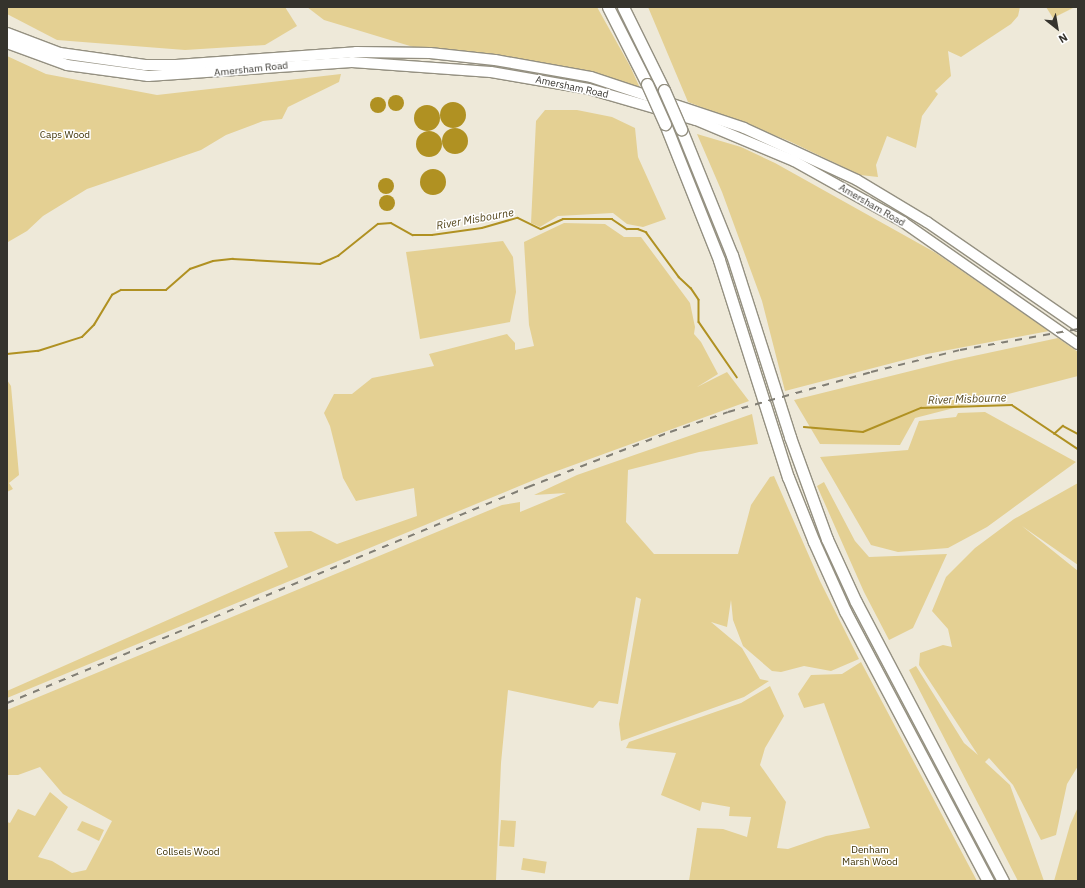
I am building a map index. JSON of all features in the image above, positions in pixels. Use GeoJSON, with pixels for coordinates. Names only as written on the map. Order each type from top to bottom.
{"type":"FeatureCollection","features":[{"type":"Feature","properties":{"kind":"highway"},"geometry":{"type":"LineString","coordinates":[[608,7],[647,84],[665,124],[722,267],[788,477],[814,542],[845,611],[988,881]]}},
{"type":"Feature","properties":{"kind":"highway"},"geometry":{"type":"LineString","coordinates":[[623,7],[681,128],[732,255],[790,437],[827,539],[856,602],[1003,881]]}},
{"type":"Feature","properties":{"kind":"highway"},"geometry":{"type":"LineString","coordinates":[[7,33],[60,53],[145,65],[190,64],[311,54],[430,53],[495,60],[591,77],[744,128],[857,180],[927,222],[1078,326]]}},
{"type":"Feature","properties":{"kind":"highway","name":"Amersham Road"},"geometry":{"type":"LineString","coordinates":[[7,43],[67,65],[148,76],[352,62],[491,72],[589,88],[696,120],[794,161],[903,222],[1078,344]]}},
{"type":"Feature","properties":{"kind":"green space"},"geometry":{"type":"Polygon","coordinates":[[[7,7],[285,7],[297,26],[265,45],[185,50],[57,40],[7,14],[7,7]]]}},
{"type":"Feature","properties":{"kind":"green space"},"geometry":{"type":"Polygon","coordinates":[[[307,7],[597,7],[630,66],[640,88],[420,49],[324,20],[307,7]]]}},
{"type":"Feature","properties":{"kind":"green space"},"geometry":{"type":"Polygon","coordinates":[[[648,7],[1020,7],[1018,16],[1011,24],[961,57],[948,51],[951,76],[935,91],[938,94],[922,116],[916,148],[887,136],[876,165],[878,177],[860,175],[789,141],[688,102],[648,7]]]}},
{"type":"Feature","properties":{"kind":"green space"},"geometry":{"type":"Polygon","coordinates":[[[1046,7],[1075,7],[1053,18],[1046,7]]]}},
{"type":"Feature","properties":{"kind":"green space","name":"Caps Wood"},"geometry":{"type":"Polygon","coordinates":[[[7,56],[46,74],[157,95],[341,74],[339,82],[288,107],[282,119],[263,121],[226,135],[201,150],[87,189],[43,216],[27,231],[8,242],[7,56]]]}},
{"type":"Feature","properties":{"kind":"green space"},"geometry":{"type":"Polygon","coordinates":[[[545,110],[577,110],[612,117],[635,128],[638,157],[666,219],[643,227],[627,224],[613,213],[558,216],[540,227],[531,223],[536,121],[545,110]]]}},
{"type":"Feature","properties":{"kind":"green space"},"geometry":{"type":"Polygon","coordinates":[[[697,134],[741,147],[775,163],[936,253],[1049,331],[927,354],[785,391],[762,301],[722,192],[697,134]]]}},
{"type":"Feature","properties":{"kind":"green space"},"geometry":{"type":"Polygon","coordinates":[[[564,223],[605,224],[624,237],[641,237],[690,303],[695,327],[694,334],[701,342],[718,374],[697,387],[727,372],[749,401],[546,475],[7,698],[7,691],[288,567],[274,532],[311,531],[337,544],[417,516],[414,488],[356,501],[343,478],[330,426],[324,413],[334,394],[352,394],[372,378],[434,366],[429,354],[507,334],[515,343],[515,350],[534,346],[529,325],[524,242],[564,223]]]}},
{"type":"Feature","properties":{"kind":"green space"},"geometry":{"type":"Polygon","coordinates":[[[503,241],[513,257],[516,292],[510,322],[420,339],[406,252],[503,241]]]}},
{"type":"Feature","properties":{"kind":"green space"},"geometry":{"type":"Polygon","coordinates":[[[1058,338],[1078,352],[1078,376],[915,418],[900,445],[820,444],[794,400],[955,360],[1058,338]]]}},
{"type":"Feature","properties":{"kind":"green space"},"geometry":{"type":"Polygon","coordinates":[[[7,380],[11,386],[19,475],[9,483],[13,489],[7,492],[7,380]]]}},
{"type":"Feature","properties":{"kind":"green space"},"geometry":{"type":"Polygon","coordinates":[[[985,412],[1076,462],[987,527],[948,548],[898,552],[871,545],[820,457],[908,450],[919,421],[956,417],[958,413],[985,412]]]}},
{"type":"Feature","properties":{"kind":"green space","name":"Collsels Wood"},"geometry":{"type":"Polygon","coordinates":[[[752,414],[758,444],[699,452],[628,470],[626,522],[654,554],[738,554],[751,505],[770,477],[774,476],[820,581],[859,659],[831,671],[804,666],[781,672],[772,671],[743,646],[733,620],[731,600],[727,627],[711,622],[742,648],[760,679],[769,681],[744,697],[621,741],[619,724],[641,599],[636,597],[618,704],[599,701],[593,708],[508,690],[501,763],[496,881],[7,881],[7,822],[10,823],[18,809],[35,816],[50,792],[68,807],[38,857],[52,861],[72,873],[86,870],[112,821],[63,794],[40,767],[18,775],[7,775],[7,710],[502,505],[520,502],[520,512],[566,493],[534,495],[577,475],[752,414]]]}},
{"type":"Feature","properties":{"kind":"green space"},"geometry":{"type":"Polygon","coordinates":[[[824,482],[855,541],[869,557],[947,554],[913,628],[889,640],[864,592],[817,486],[824,482]]]}},
{"type":"Feature","properties":{"kind":"green space"},"geometry":{"type":"Polygon","coordinates":[[[1078,483],[1078,565],[1022,526],[1078,571],[1078,766],[1067,784],[1056,835],[1041,840],[1013,785],[989,758],[985,762],[1010,785],[1044,881],[1018,881],[909,670],[916,666],[964,743],[978,755],[919,665],[920,653],[943,645],[952,647],[948,629],[932,611],[946,577],[975,548],[1014,519],[1078,483]]]}},
{"type":"Feature","properties":{"kind":"green space","name":"Denham Marsh Wood"},"geometry":{"type":"Polygon","coordinates":[[[861,662],[977,881],[689,881],[697,828],[723,829],[747,837],[751,817],[729,816],[730,807],[702,802],[700,811],[661,795],[676,753],[626,748],[629,742],[741,703],[770,686],[784,716],[765,748],[760,765],[786,802],[777,848],[788,849],[826,836],[870,828],[824,703],[804,708],[798,694],[811,675],[842,674],[861,662]]]}},
{"type":"Feature","properties":{"kind":"green space"},"geometry":{"type":"Polygon","coordinates":[[[1078,807],[1078,881],[1054,881],[1070,825],[1078,807]]]}},
{"type":"Feature","properties":{"kind":"green space"},"geometry":{"type":"Polygon","coordinates":[[[501,820],[516,821],[514,847],[499,846],[501,820]]]}},
{"type":"Feature","properties":{"kind":"green space"},"geometry":{"type":"Polygon","coordinates":[[[82,821],[104,830],[99,841],[77,830],[82,821]]]}},
{"type":"Feature","properties":{"kind":"green space"},"geometry":{"type":"Polygon","coordinates":[[[523,858],[547,862],[545,874],[521,870],[523,858]]]}},
{"type":"Feature","properties":{"kind":"shaded area"},"geometry":{"type":"Polygon","coordinates":[[[396,95],[403,100],[404,103],[399,110],[396,111],[389,106],[388,103],[393,96],[396,95]]]}},
{"type":"Feature","properties":{"kind":"shaded area"},"geometry":{"type":"Polygon","coordinates":[[[378,97],[385,102],[386,105],[381,112],[378,113],[371,108],[370,105],[375,98],[378,97]]]}},
{"type":"Feature","properties":{"kind":"shaded area"},"geometry":{"type":"Polygon","coordinates":[[[453,102],[462,106],[466,115],[462,124],[453,128],[444,124],[440,115],[444,106],[453,102]]]}},
{"type":"Feature","properties":{"kind":"shaded area"},"geometry":{"type":"Polygon","coordinates":[[[427,105],[436,109],[440,118],[436,127],[427,131],[418,127],[414,118],[418,109],[427,105]]]}},
{"type":"Feature","properties":{"kind":"shaded area"},"geometry":{"type":"Polygon","coordinates":[[[455,128],[464,132],[468,141],[464,150],[455,154],[446,150],[442,141],[446,132],[455,128]]]}},
{"type":"Feature","properties":{"kind":"shaded area"},"geometry":{"type":"Polygon","coordinates":[[[429,131],[438,135],[442,144],[438,153],[429,157],[420,153],[416,144],[420,135],[429,131]]]}},
{"type":"Feature","properties":{"kind":"shaded area"},"geometry":{"type":"Polygon","coordinates":[[[433,169],[442,173],[446,182],[442,191],[433,195],[424,191],[420,182],[424,173],[433,169]]]}},
{"type":"Feature","properties":{"kind":"shaded area"},"geometry":{"type":"Polygon","coordinates":[[[386,178],[393,183],[394,186],[389,193],[386,194],[379,189],[378,186],[383,179],[386,178]]]}},
{"type":"Feature","properties":{"kind":"shaded area"},"geometry":{"type":"Polygon","coordinates":[[[387,195],[394,200],[395,203],[390,210],[387,211],[380,206],[379,203],[384,196],[387,195]]]}},
{"type":"Feature","properties":{"kind":"waterway","name":"River Misbourne"},"geometry":{"type":"LineString","coordinates":[[7,354],[38,351],[82,337],[94,325],[112,295],[121,290],[166,290],[190,269],[213,261],[233,259],[320,264],[338,256],[378,224],[391,223],[413,235],[432,235],[482,228],[518,218],[541,229],[563,219],[612,219],[627,229],[638,229],[646,232],[679,277],[691,288],[699,300],[699,322],[737,377]]}},
{"type":"Feature","properties":{"kind":"waterway","name":"River Misbourne"},"geometry":{"type":"LineString","coordinates":[[804,427],[863,432],[921,408],[1012,405],[1078,449]]}},
{"type":"Feature","properties":{"kind":"waterway","name":"River Misbourne"},"geometry":{"type":"LineString","coordinates":[[1054,434],[1063,426],[1078,434]]}},
{"type":"Feature","properties":{"kind":"railway"},"geometry":{"type":"LineString","coordinates":[[7,703],[528,487],[670,432],[728,412],[871,372],[960,350],[1078,329]]}}]}
